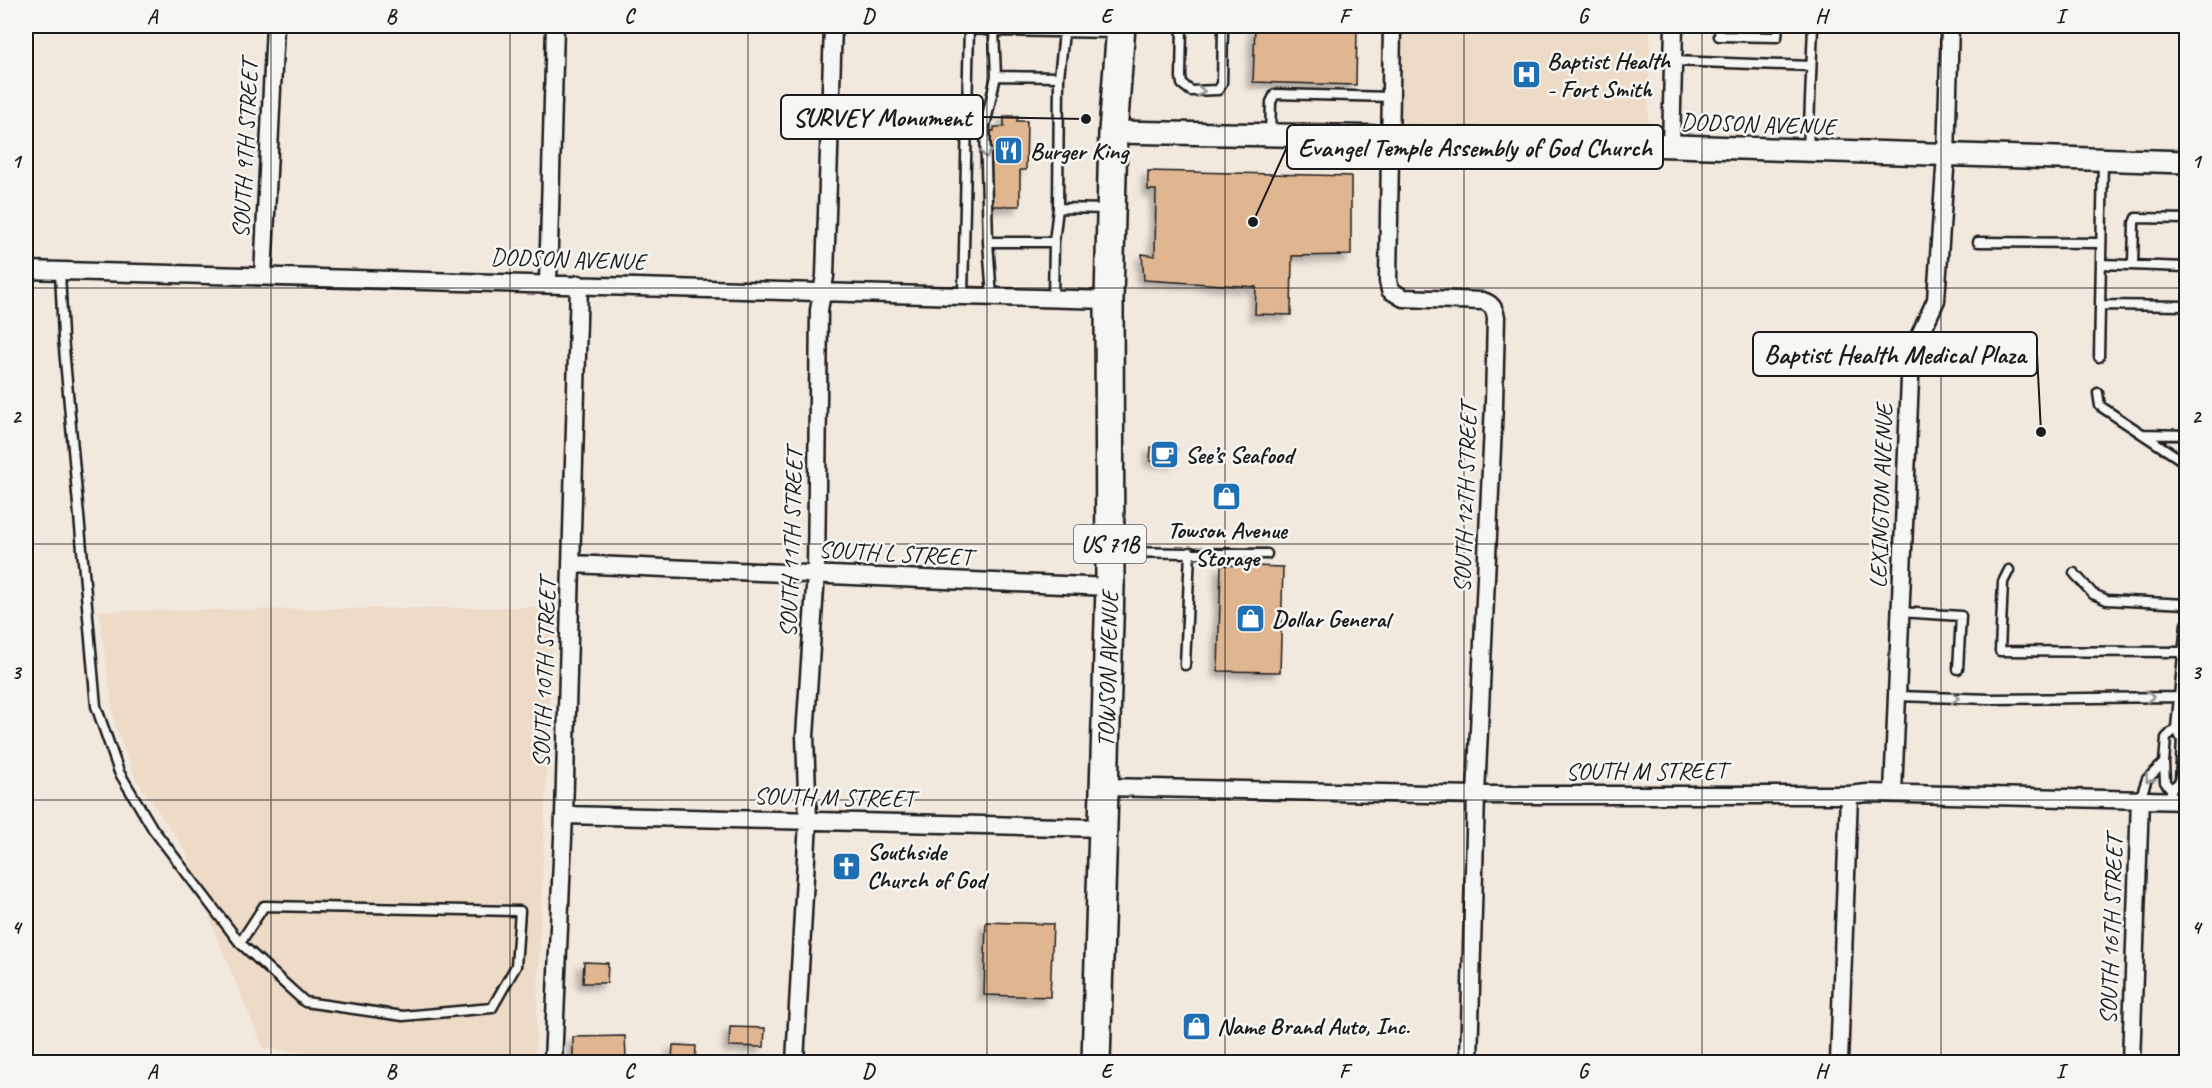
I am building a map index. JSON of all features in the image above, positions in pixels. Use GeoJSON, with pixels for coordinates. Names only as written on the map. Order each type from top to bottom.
{"type":"FeatureCollection","features":[{"type":"Feature","properties":{"kind":"main road","name":"TOWSON AVENUE"},"geometry":{"type":"LineString","coordinates":[[1096,1062],[1106,787],[1110,587],[1111,209],[1113,132],[1120,29]]}},
{"type":"Feature","properties":{"kind":"street","name":"SOUTH 9TH STREET"},"geometry":{"type":"LineString","coordinates":[[263,276],[275,26]]}},
{"type":"Feature","properties":{"kind":"street"},"geometry":{"type":"LineString","coordinates":[[548,283],[555,26]]}},
{"type":"Feature","properties":{"kind":"street","name":"SOUTH 11TH STREET"},"geometry":{"type":"LineString","coordinates":[[795,1062],[808,821],[805,736],[816,573],[819,310],[825,276],[833,26]]}},
{"type":"Feature","properties":{"kind":"street","name":"SOUTH 12TH STREET"},"geometry":{"type":"LineString","coordinates":[[1392,26],[1388,281],[1390,290],[1403,297],[1483,301],[1490,304],[1496,317],[1476,795],[1469,1062]]}},
{"type":"Feature","properties":{"kind":"street"},"geometry":{"type":"LineString","coordinates":[[1671,146],[1674,26]]}},
{"type":"Feature","properties":{"kind":"street","name":"LEXINGTON AVENUE"},"geometry":{"type":"LineString","coordinates":[[1893,794],[1911,354],[1936,300],[1946,155],[1950,26]]}},
{"type":"Feature","properties":{"kind":"street","name":"DODSON AVENUE"},"geometry":{"type":"LineString","coordinates":[[1113,132],[2187,162]]}},
{"type":"Feature","properties":{"kind":"street","name":"DODSON AVENUE"},"geometry":{"type":"LineString","coordinates":[[26,270],[1109,300]]}},
{"type":"Feature","properties":{"kind":"street","name":"SOUTH 10TH STREET"},"geometry":{"type":"LineString","coordinates":[[553,1062],[564,814],[579,284]]}},
{"type":"Feature","properties":{"kind":"street","name":"SOUTH L STREET"},"geometry":{"type":"LineString","coordinates":[[571,564],[1110,587]]}},
{"type":"Feature","properties":{"kind":"street","name":"SOUTH M STREET"},"geometry":{"type":"LineString","coordinates":[[1106,787],[1476,795],[1893,794],[2140,799],[2176,797]]}},
{"type":"Feature","properties":{"kind":"street"},"geometry":{"type":"LineString","coordinates":[[1839,1062],[1849,795]]}},
{"type":"Feature","properties":{"kind":"street","name":"SOUTH 16TH STREET"},"geometry":{"type":"LineString","coordinates":[[2130,1062],[2140,799]]}},
{"type":"Feature","properties":{"kind":"street","name":"SOUTH M STREET"},"geometry":{"type":"LineString","coordinates":[[564,814],[1104,828]]}},
{"type":"Feature","properties":{"kind":"lane"},"geometry":{"type":"LineString","coordinates":[[1182,26],[1181,77],[1182,84],[1191,91],[1218,90],[1222,84],[1223,26]]}},
{"type":"Feature","properties":{"kind":"lane"},"geometry":{"type":"LineString","coordinates":[[1720,26],[1719,36],[1777,38],[1778,26]]}},
{"type":"Feature","properties":{"kind":"lane"},"geometry":{"type":"LineString","coordinates":[[1808,151],[1813,26]]}},
{"type":"Feature","properties":{"kind":"lane"},"geometry":{"type":"LineString","coordinates":[[963,296],[969,27],[994,31],[1064,33],[1120,29]]}},
{"type":"Feature","properties":{"kind":"lane"},"geometry":{"type":"LineString","coordinates":[[992,297],[985,126],[996,76],[994,31]]}},
{"type":"Feature","properties":{"kind":"lane"},"geometry":{"type":"LineString","coordinates":[[1053,299],[1054,242],[1058,208],[1059,77],[1064,33]]}},
{"type":"Feature","properties":{"kind":"lane"},"geometry":{"type":"LineString","coordinates":[[1673,61],[1811,66]]}},
{"type":"Feature","properties":{"kind":"lane"},"geometry":{"type":"LineString","coordinates":[[996,76],[1059,77]]}},
{"type":"Feature","properties":{"kind":"lane"},"geometry":{"type":"LineString","coordinates":[[1270,135],[1271,102],[1275,94],[1391,97]]}},
{"type":"Feature","properties":{"kind":"lane"},"geometry":{"type":"LineString","coordinates":[[2099,357],[2103,160]]}},
{"type":"Feature","properties":{"kind":"lane"},"geometry":{"type":"LineString","coordinates":[[1058,208],[1111,209]]}},
{"type":"Feature","properties":{"kind":"lane"},"geometry":{"type":"LineString","coordinates":[[2133,265],[2136,218],[2187,219]]}},
{"type":"Feature","properties":{"kind":"lane"},"geometry":{"type":"LineString","coordinates":[[988,242],[1054,242]]}},
{"type":"Feature","properties":{"kind":"lane"},"geometry":{"type":"LineString","coordinates":[[1978,242],[2101,243]]}},
{"type":"Feature","properties":{"kind":"lane"},"geometry":{"type":"LineString","coordinates":[[2101,264],[2187,267]]}},
{"type":"Feature","properties":{"kind":"lane"},"geometry":{"type":"LineString","coordinates":[[60,271],[63,337],[96,706],[119,772],[153,829],[240,943],[305,1002],[403,1016],[492,1008],[516,966],[520,911],[264,906],[240,943]]}},
{"type":"Feature","properties":{"kind":"lane"},"geometry":{"type":"LineString","coordinates":[[2100,305],[2187,306]]}},
{"type":"Feature","properties":{"kind":"lane"},"geometry":{"type":"LineString","coordinates":[[2098,393],[2100,406],[2180,459],[2187,468]]}},
{"type":"Feature","properties":{"kind":"lane"},"geometry":{"type":"LineString","coordinates":[[2143,434],[2187,435]]}},
{"type":"Feature","properties":{"kind":"lane"},"geometry":{"type":"LineString","coordinates":[[1110,552],[1267,554]]}},
{"type":"Feature","properties":{"kind":"lane"},"geometry":{"type":"LineString","coordinates":[[1185,665],[1190,552]]}},
{"type":"Feature","properties":{"kind":"lane"},"geometry":{"type":"LineString","coordinates":[[2009,570],[2003,582],[2000,651],[2184,652]]}},
{"type":"Feature","properties":{"kind":"lane"},"geometry":{"type":"LineString","coordinates":[[2074,573],[2093,594],[2107,600],[2187,604]]}},
{"type":"Feature","properties":{"kind":"lane"},"geometry":{"type":"LineString","coordinates":[[1900,612],[1961,616],[1958,669]]}},
{"type":"Feature","properties":{"kind":"lane"},"geometry":{"type":"LineString","coordinates":[[2176,797],[2180,782],[2182,740],[2176,728],[2187,624]]}},
{"type":"Feature","properties":{"kind":"lane"},"geometry":{"type":"LineString","coordinates":[[1897,696],[1990,699],[2178,697]]}},
{"type":"Feature","properties":{"kind":"lane"},"geometry":{"type":"LineString","coordinates":[[2176,728],[2166,738],[2164,763],[2165,782],[2176,797]]}},
{"type":"Feature","properties":{"kind":"lane"},"geometry":{"type":"LineString","coordinates":[[2181,755],[2187,764]]}},
{"type":"Feature","properties":{"kind":"lane"},"geometry":{"type":"LineString","coordinates":[[2140,799],[2147,779],[2164,763]]}},
{"type":"Feature","properties":{"kind":"shaded area","name":"Baptist Health - Fort Smith"},"geometry":{"type":"Polygon","coordinates":[[[1403,26],[1650,26],[1648,131],[1401,125],[1403,26]]]}},
{"type":"Feature","properties":{"kind":"shaded area"},"geometry":{"type":"Polygon","coordinates":[[[553,607],[535,1062],[389,1062],[263,1048],[216,935],[186,851],[136,779],[115,726],[99,611],[553,607]]]}},
{"type":"Feature","properties":{"kind":"building"},"geometry":{"type":"Polygon","coordinates":[[[1255,26],[1357,26],[1356,85],[1253,82],[1255,26]]]}},
{"type":"Feature","properties":{"kind":"building","name":"Burger King"},"geometry":{"type":"Polygon","coordinates":[[[1004,116],[1018,116],[1017,121],[1027,121],[1026,170],[1020,170],[1020,206],[991,206],[991,131],[994,131],[994,127],[1004,127],[1004,116]]]}},
{"type":"Feature","properties":{"kind":"building"},"geometry":{"type":"Polygon","coordinates":[[[1148,171],[1351,176],[1351,255],[1292,256],[1291,315],[1255,314],[1256,287],[1144,280],[1142,254],[1155,256],[1156,190],[1148,190],[1148,171]]]}},
{"type":"Feature","properties":{"kind":"building","name":"See’s Seafood"},"geometry":{"type":"Polygon","coordinates":[[[1151,447],[1177,448],[1176,462],[1150,461],[1151,447]]]}},
{"type":"Feature","properties":{"kind":"building","name":"Dollar General"},"geometry":{"type":"Polygon","coordinates":[[[1221,565],[1283,567],[1280,672],[1218,671],[1221,565]]]}},
{"type":"Feature","properties":{"kind":"building"},"geometry":{"type":"Polygon","coordinates":[[[986,922],[1053,924],[1050,997],[984,995],[986,922]]]}},
{"type":"Feature","properties":{"kind":"building"},"geometry":{"type":"Polygon","coordinates":[[[584,962],[608,963],[607,983],[583,983],[584,962]]]}},
{"type":"Feature","properties":{"kind":"building"},"geometry":{"type":"Polygon","coordinates":[[[730,1027],[765,1028],[764,1047],[729,1046],[730,1027]]]}},
{"type":"Feature","properties":{"kind":"building"},"geometry":{"type":"Polygon","coordinates":[[[625,1036],[626,1057],[573,1058],[573,1037],[625,1036]]]}},
{"type":"Feature","properties":{"kind":"building"},"geometry":{"type":"Polygon","coordinates":[[[673,1045],[696,1046],[695,1062],[672,1062],[673,1045]]]}},
{"type":"Feature","properties":{"kind":"place","name":"Baptist Health - Fort Smith"},"geometry":{"type":"Point","coordinates":[1526,75]}},
{"type":"Feature","properties":{"kind":"place","name":"SURVEY Monument"},"geometry":{"type":"Point","coordinates":[1086,119]}},
{"type":"Feature","properties":{"kind":"place","name":"Burger King"},"geometry":{"type":"Point","coordinates":[1009,151]}},
{"type":"Feature","properties":{"kind":"place","name":"Evangel Temple Assembly of God Church"},"geometry":{"type":"Point","coordinates":[1253,222]}},
{"type":"Feature","properties":{"kind":"place","name":"Baptist Health Medical Plaza"},"geometry":{"type":"Point","coordinates":[2041,432]}},
{"type":"Feature","properties":{"kind":"place","name":"See’s Seafood"},"geometry":{"type":"Point","coordinates":[1164,455]}},
{"type":"Feature","properties":{"kind":"place","name":"Towson Avenue Storage"},"geometry":{"type":"Point","coordinates":[1227,497]}},
{"type":"Feature","properties":{"kind":"place","name":"Dollar General"},"geometry":{"type":"Point","coordinates":[1251,619]}},
{"type":"Feature","properties":{"kind":"place","name":"Southside Church of God"},"geometry":{"type":"Point","coordinates":[846,866]}},
{"type":"Feature","properties":{"kind":"place","name":"Name Brand Auto, Inc."},"geometry":{"type":"Point","coordinates":[1196,1026]}}]}
